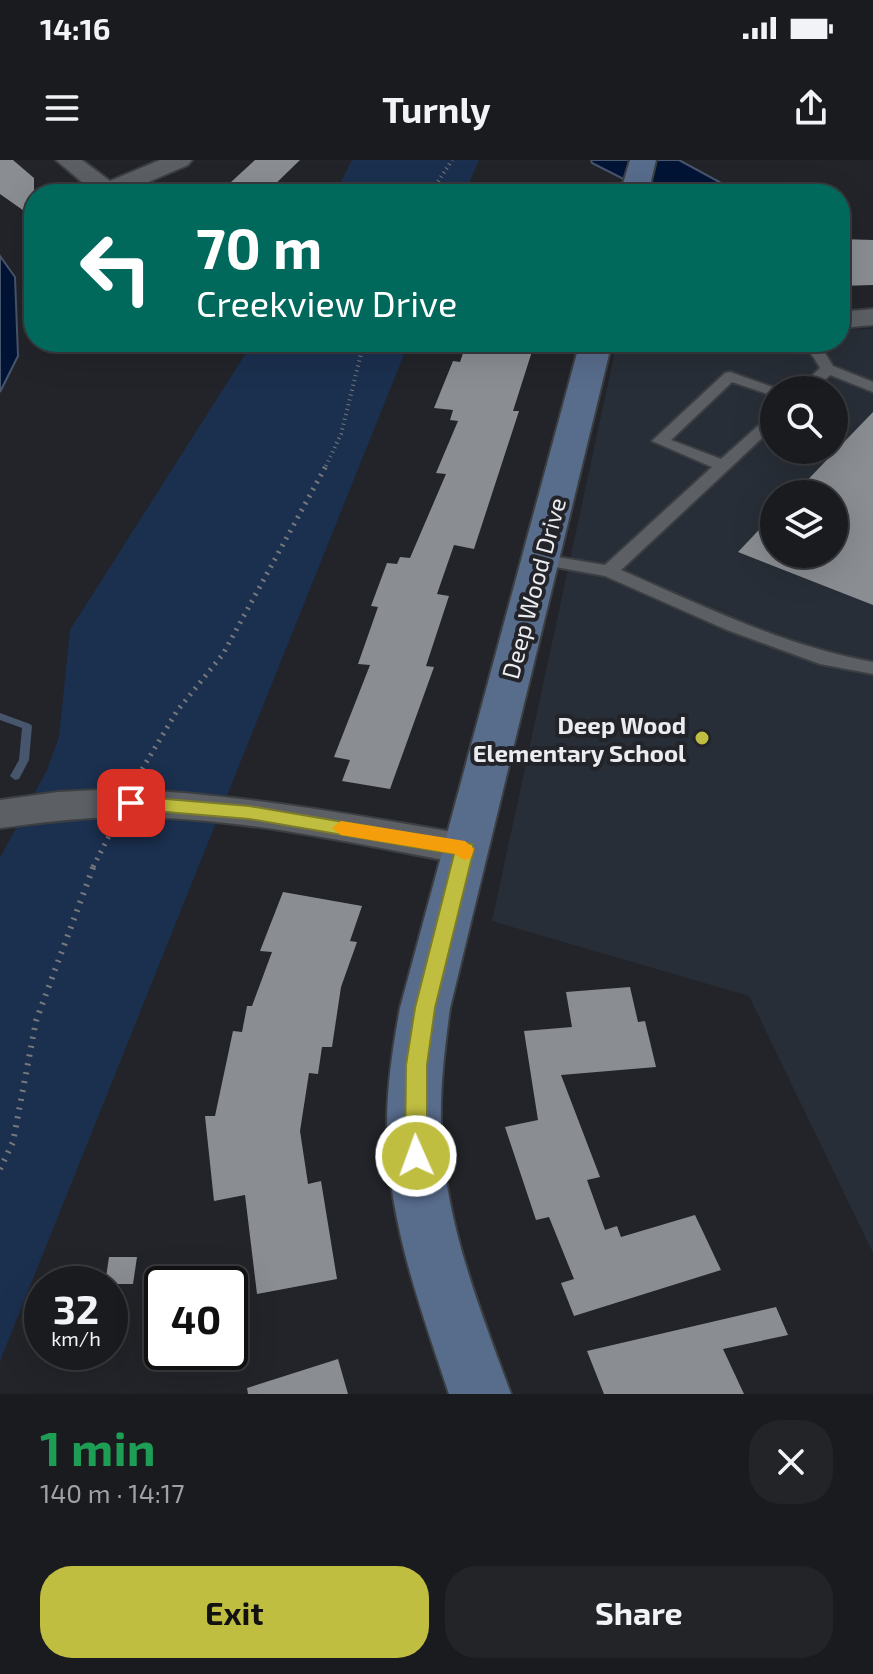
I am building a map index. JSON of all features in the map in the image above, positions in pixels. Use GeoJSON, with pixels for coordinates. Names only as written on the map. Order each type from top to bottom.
{"type":"FeatureCollection","features":[{"type":"Feature","properties":{"kind":"street"},"geometry":{"type":"LineString","coordinates":[[68,160],[98,184]]}},
{"type":"Feature","properties":{"kind":"street"},"geometry":{"type":"LineString","coordinates":[[126,184],[180,160]]}},
{"type":"Feature","properties":{"kind":"street"},"geometry":{"type":"LineString","coordinates":[[637,184],[643,160]]}},
{"type":"Feature","properties":{"kind":"street"},"geometry":{"type":"LineString","coordinates":[[850,319],[873,317]]}},
{"type":"Feature","properties":{"kind":"street","name":"Deep Wood Drive"},"geometry":{"type":"LineString","coordinates":[[480,1394],[440,1279],[425,1215],[414,1126],[417,1065],[425,1008],[593,352]]}},
{"type":"Feature","properties":{"kind":"street"},"geometry":{"type":"LineString","coordinates":[[0,814],[74,804],[190,806],[465,849]]}},
{"type":"Feature","properties":{"kind":"lane"},"geometry":{"type":"LineString","coordinates":[[817,352],[828,369],[873,387]]}},
{"type":"Feature","properties":{"kind":"lane"},"geometry":{"type":"LineString","coordinates":[[820,376],[828,369]]}},
{"type":"Feature","properties":{"kind":"lane"},"geometry":{"type":"LineString","coordinates":[[723,466],[660,441],[730,376],[760,386]]}},
{"type":"Feature","properties":{"kind":"lane"},"geometry":{"type":"LineString","coordinates":[[609,571],[760,432]]}},
{"type":"Feature","properties":{"kind":"lane"},"geometry":{"type":"LineString","coordinates":[[539,559],[609,571],[733,626],[827,660],[873,668]]}},
{"type":"Feature","properties":{"kind":"path"},"geometry":{"type":"LineString","coordinates":[[436,184],[452,160]]}},
{"type":"Feature","properties":{"kind":"path"},"geometry":{"type":"LineString","coordinates":[[133,783],[177,711],[223,654],[317,486],[341,434],[362,352]]}},
{"type":"Feature","properties":{"kind":"path"},"geometry":{"type":"LineString","coordinates":[[0,1169],[13,1142],[36,1021],[85,884],[112,830]]}},
{"type":"Feature","properties":{"kind":"shaded area"},"geometry":{"type":"Polygon","coordinates":[[[352,160],[479,160],[468,184],[340,184],[352,160]]]}},
{"type":"Feature","properties":{"kind":"shaded area"},"geometry":{"type":"Polygon","coordinates":[[[591,160],[679,160],[723,184],[633,184],[591,160]]]}},
{"type":"Feature","properties":{"kind":"shaded area"},"geometry":{"type":"Polygon","coordinates":[[[0,256],[15,277],[18,356],[0,392],[0,256]]]}},
{"type":"Feature","properties":{"kind":"shaded area","name":"Deep Wood Elementary School"},"geometry":{"type":"Polygon","coordinates":[[[873,329],[873,1253],[749,996],[492,921],[615,352],[850,352],[850,330],[873,329]]]}},
{"type":"Feature","properties":{"kind":"shaded area"},"geometry":{"type":"Polygon","coordinates":[[[247,352],[405,352],[38,1266],[24,1266],[24,1301],[0,1361],[0,858],[47,770],[59,737],[70,630],[247,352]]]}},
{"type":"Feature","properties":{"kind":"building"},"geometry":{"type":"Polygon","coordinates":[[[0,160],[13,160],[34,178],[34,184],[24,184],[24,211],[0,194],[0,160]]]}},
{"type":"Feature","properties":{"kind":"building"},"geometry":{"type":"Polygon","coordinates":[[[255,160],[300,160],[275,184],[229,184],[255,160]]]}},
{"type":"Feature","properties":{"kind":"building"},"geometry":{"type":"Polygon","coordinates":[[[850,239],[873,240],[873,285],[850,286],[850,239]]]}},
{"type":"Feature","properties":{"kind":"building"},"geometry":{"type":"Polygon","coordinates":[[[464,352],[532,352],[513,411],[519,411],[474,549],[454,545],[437,594],[449,596],[426,666],[434,667],[390,789],[342,781],[350,760],[334,757],[370,665],[358,664],[378,607],[371,606],[387,563],[397,564],[400,557],[410,558],[446,474],[436,473],[458,421],[450,420],[453,410],[434,408],[453,361],[460,362],[464,352]]]}},
{"type":"Feature","properties":{"kind":"building"},"geometry":{"type":"Polygon","coordinates":[[[873,412],[873,605],[779,568],[848,568],[848,480],[807,480],[823,464],[848,464],[848,438],[873,412]]]}},
{"type":"Feature","properties":{"kind":"building"},"geometry":{"type":"Polygon","coordinates":[[[760,529],[760,561],[738,552],[760,529]]]}},
{"type":"Feature","properties":{"kind":"building"},"geometry":{"type":"Polygon","coordinates":[[[283,892],[362,906],[350,941],[357,942],[341,987],[332,1047],[322,1047],[318,1074],[309,1073],[300,1131],[308,1184],[321,1181],[337,1279],[257,1294],[245,1195],[214,1201],[205,1116],[215,1116],[233,1031],[242,1032],[247,1006],[252,1006],[272,952],[260,951],[283,892]]]}},
{"type":"Feature","properties":{"kind":"building"},"geometry":{"type":"Polygon","coordinates":[[[630,987],[638,1022],[645,1021],[656,1067],[561,1075],[600,1177],[587,1180],[605,1230],[617,1226],[621,1237],[695,1215],[721,1270],[574,1316],[561,1283],[574,1279],[549,1217],[536,1220],[505,1127],[538,1120],[524,1031],[572,1027],[566,992],[630,987]]]}},
{"type":"Feature","properties":{"kind":"building"},"geometry":{"type":"Polygon","coordinates":[[[109,1257],[137,1257],[133,1284],[128,1284],[128,1266],[108,1266],[109,1257]]]}},
{"type":"Feature","properties":{"kind":"building"},"geometry":{"type":"Polygon","coordinates":[[[776,1307],[788,1335],[723,1349],[744,1394],[604,1394],[587,1351],[776,1307]]]}},
{"type":"Feature","properties":{"kind":"building"},"geometry":{"type":"Polygon","coordinates":[[[338,1359],[348,1394],[248,1394],[247,1388],[338,1359]]]}},
{"type":"Feature","properties":{"kind":"waterway"},"geometry":{"type":"LineString","coordinates":[[0,716],[27,726],[24,760],[15,776]]}},
{"type":"Feature","properties":{"kind":"slow traffic"},"geometry":{"type":"LineString","coordinates":[[341,828],[465,849],[464,853]]}},
{"type":"Feature","properties":{"kind":"place","name":"Deep Wood Elementary School"},"geometry":{"type":"Point","coordinates":[702,738]}},
{"type":"Feature","properties":{"kind":"route"},"geometry":{"type":"LineString","coordinates":[[131,803],[249,813],[465,849],[425,1008],[417,1065],[416,1156]]}}]}
